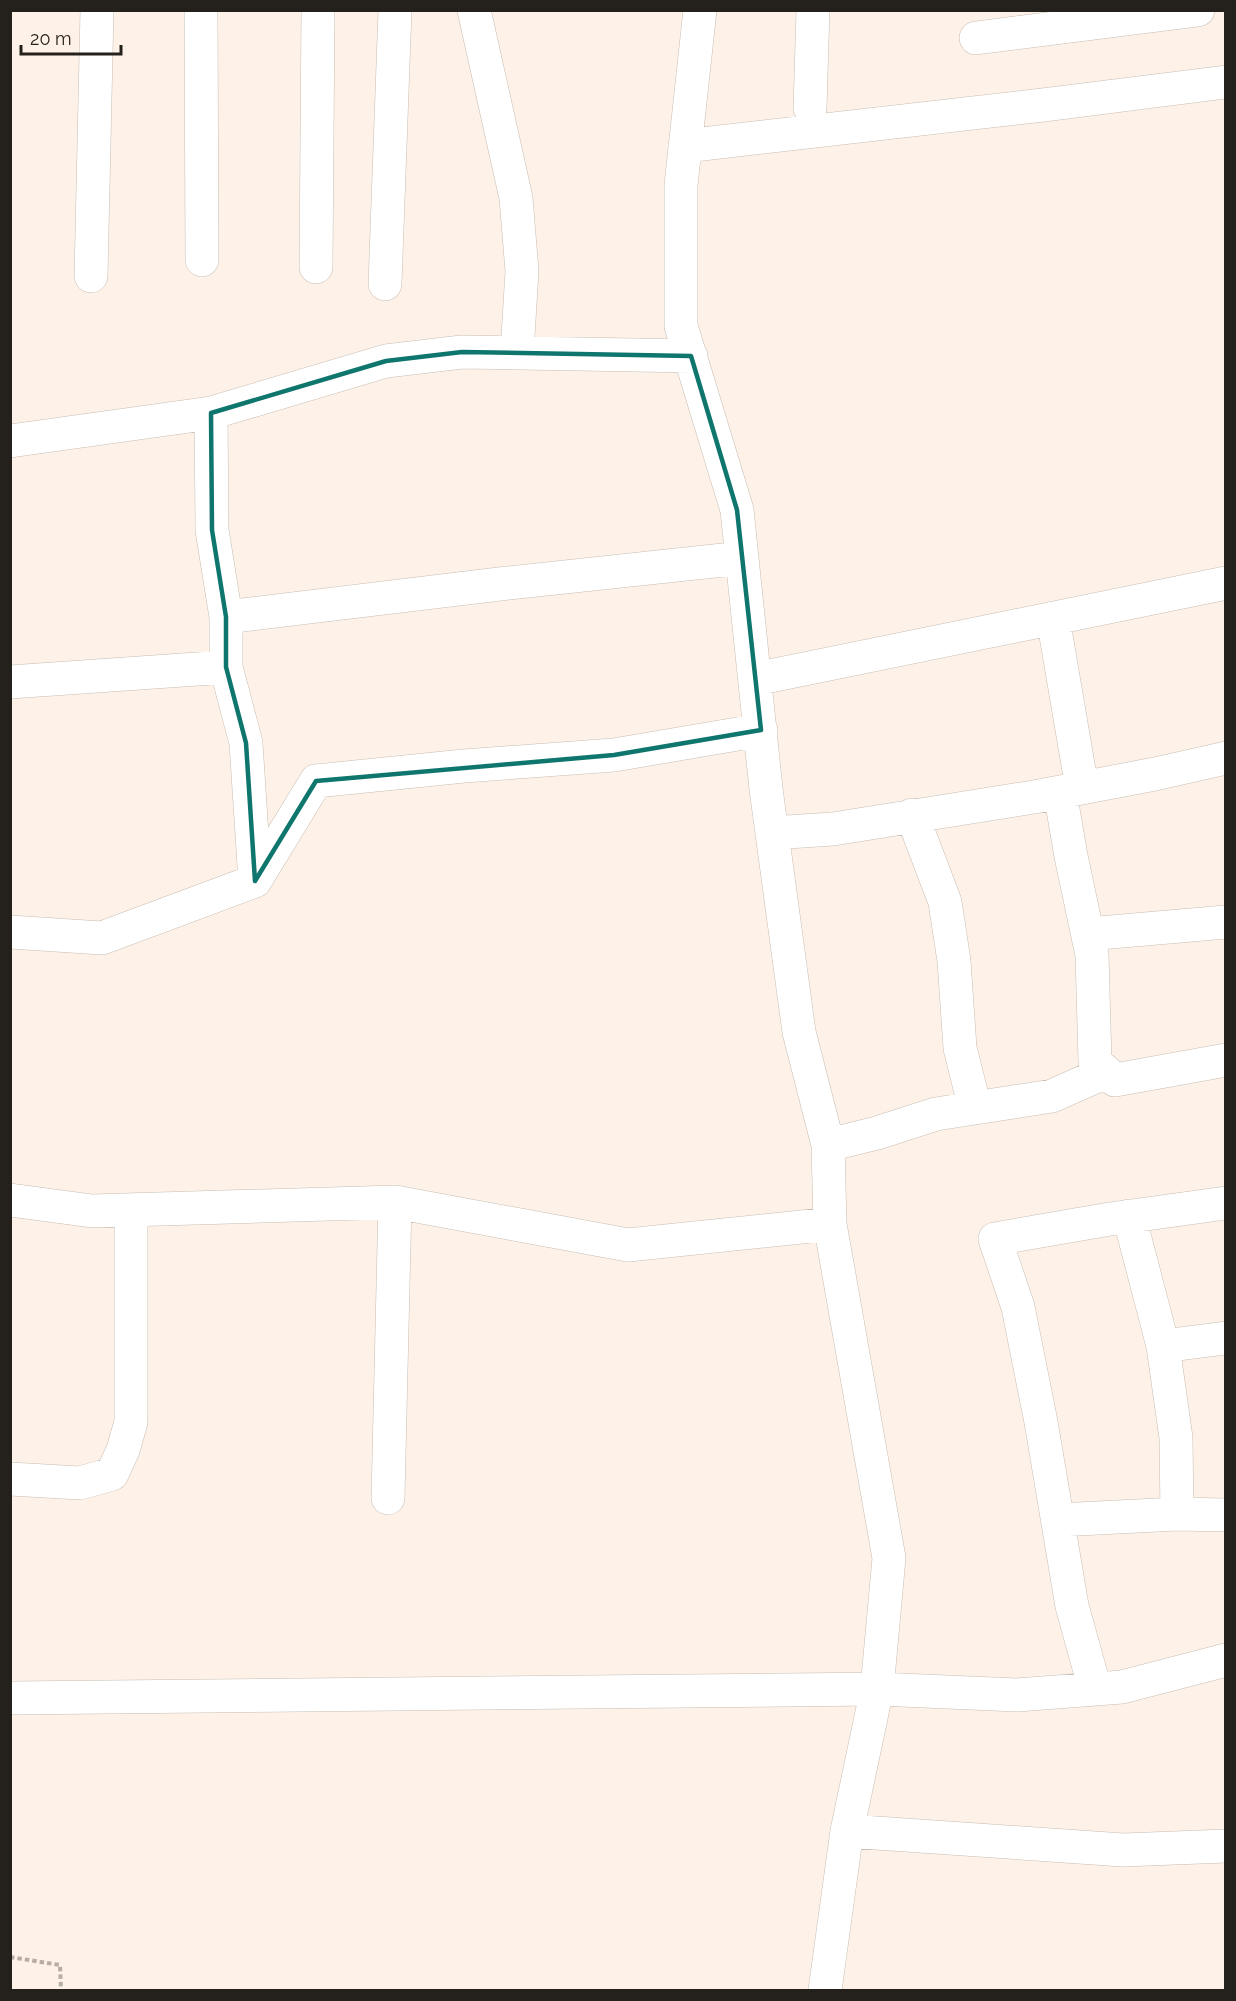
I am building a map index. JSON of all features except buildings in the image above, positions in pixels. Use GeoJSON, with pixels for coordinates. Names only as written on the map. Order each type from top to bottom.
{"type":"FeatureCollection","features":[{"type":"Feature","properties":{"kind":"street"},"geometry":{"type":"LineString","coordinates":[[90,276],[97,10]]}},
{"type":"Feature","properties":{"kind":"street"},"geometry":{"type":"LineString","coordinates":[[201,10],[202,260]]}},
{"type":"Feature","properties":{"kind":"street"},"geometry":{"type":"LineString","coordinates":[[316,267],[318,10]]}},
{"type":"Feature","properties":{"kind":"street"},"geometry":{"type":"LineString","coordinates":[[385,284],[395,10]]}},
{"type":"Feature","properties":{"kind":"street"},"geometry":{"type":"LineString","coordinates":[[474,10],[516,198],[522,272],[517,353]]}},
{"type":"Feature","properties":{"kind":"street"},"geometry":{"type":"LineString","coordinates":[[700,10],[681,185],[681,326],[737,510],[772,833],[799,1032],[828,1145],[830,1224],[889,1558],[877,1689],[847,1831],[825,1990]]}},
{"type":"Feature","properties":{"kind":"street"},"geometry":{"type":"LineString","coordinates":[[810,108],[813,10]]}},
{"type":"Feature","properties":{"kind":"street"},"geometry":{"type":"LineString","coordinates":[[976,38],[1198,10]]}},
{"type":"Feature","properties":{"kind":"street"},"geometry":{"type":"LineString","coordinates":[[685,146],[1226,82]]}},
{"type":"Feature","properties":{"kind":"street"},"geometry":{"type":"LineString","coordinates":[[10,441],[211,413],[386,361],[462,352],[691,356]]}},
{"type":"Feature","properties":{"kind":"street"},"geometry":{"type":"LineString","coordinates":[[211,413],[212,530],[226,617],[226,667],[246,743],[255,881]]}},
{"type":"Feature","properties":{"kind":"street"},"geometry":{"type":"LineString","coordinates":[[226,617],[742,558]]}},
{"type":"Feature","properties":{"kind":"street"},"geometry":{"type":"LineString","coordinates":[[755,679],[1226,583]]}},
{"type":"Feature","properties":{"kind":"street"},"geometry":{"type":"LineString","coordinates":[[1053,618],[1071,790],[1071,856],[1092,955],[1095,1062],[1115,1080],[1226,1060]]}},
{"type":"Feature","properties":{"kind":"street"},"geometry":{"type":"LineString","coordinates":[[10,682],[226,667]]}},
{"type":"Feature","properties":{"kind":"street"},"geometry":{"type":"LineString","coordinates":[[10,932],[102,938],[255,881],[316,781],[614,754],[761,730]]}},
{"type":"Feature","properties":{"kind":"street"},"geometry":{"type":"LineString","coordinates":[[772,833],[833,829],[1071,790],[1226,758]]}},
{"type":"Feature","properties":{"kind":"street"},"geometry":{"type":"LineString","coordinates":[[912,815],[945,902],[954,962],[960,1048],[975,1108]]}},
{"type":"Feature","properties":{"kind":"street"},"geometry":{"type":"LineString","coordinates":[[1088,934],[1226,922]]}},
{"type":"Feature","properties":{"kind":"street"},"geometry":{"type":"LineString","coordinates":[[828,1145],[877,1133],[936,1114],[1052,1096],[1106,1072]]}},
{"type":"Feature","properties":{"kind":"street"},"geometry":{"type":"LineString","coordinates":[[10,1200],[92,1211],[394,1202],[628,1245],[830,1224]]}},
{"type":"Feature","properties":{"kind":"street"},"geometry":{"type":"LineString","coordinates":[[388,1498],[394,1202]]}},
{"type":"Feature","properties":{"kind":"street"},"geometry":{"type":"LineString","coordinates":[[1095,1689],[1072,1606],[1018,1307],[995,1239],[1129,1216],[1226,1203]]}},
{"type":"Feature","properties":{"kind":"street"},"geometry":{"type":"LineString","coordinates":[[10,1479],[80,1483],[112,1474],[123,1450],[131,1422],[131,1210]]}},
{"type":"Feature","properties":{"kind":"street"},"geometry":{"type":"LineString","coordinates":[[1129,1216],[1163,1346],[1176,1438],[1177,1514]]}},
{"type":"Feature","properties":{"kind":"street"},"geometry":{"type":"LineString","coordinates":[[1163,1346],[1226,1338]]}},
{"type":"Feature","properties":{"kind":"street"},"geometry":{"type":"LineString","coordinates":[[1058,1520],[1177,1514],[1226,1515]]}},
{"type":"Feature","properties":{"kind":"street"},"geometry":{"type":"LineString","coordinates":[[10,1698],[877,1689],[1017,1695],[1122,1687],[1226,1660]]}},
{"type":"Feature","properties":{"kind":"street"},"geometry":{"type":"LineString","coordinates":[[847,1831],[1123,1850],[1226,1846]]}},
{"type":"Feature","properties":{"kind":"path"},"geometry":{"type":"LineString","coordinates":[[10,1956],[60,1965],[61,1990]]}},
{"type":"Feature","properties":{"kind":"highlighted area"},"geometry":{"type":"Polygon","coordinates":[[[462,352],[691,356],[737,510],[761,730],[614,755],[316,781],[255,881],[246,743],[226,667],[226,617],[212,530],[211,413],[386,361],[462,352]]]}}]}
